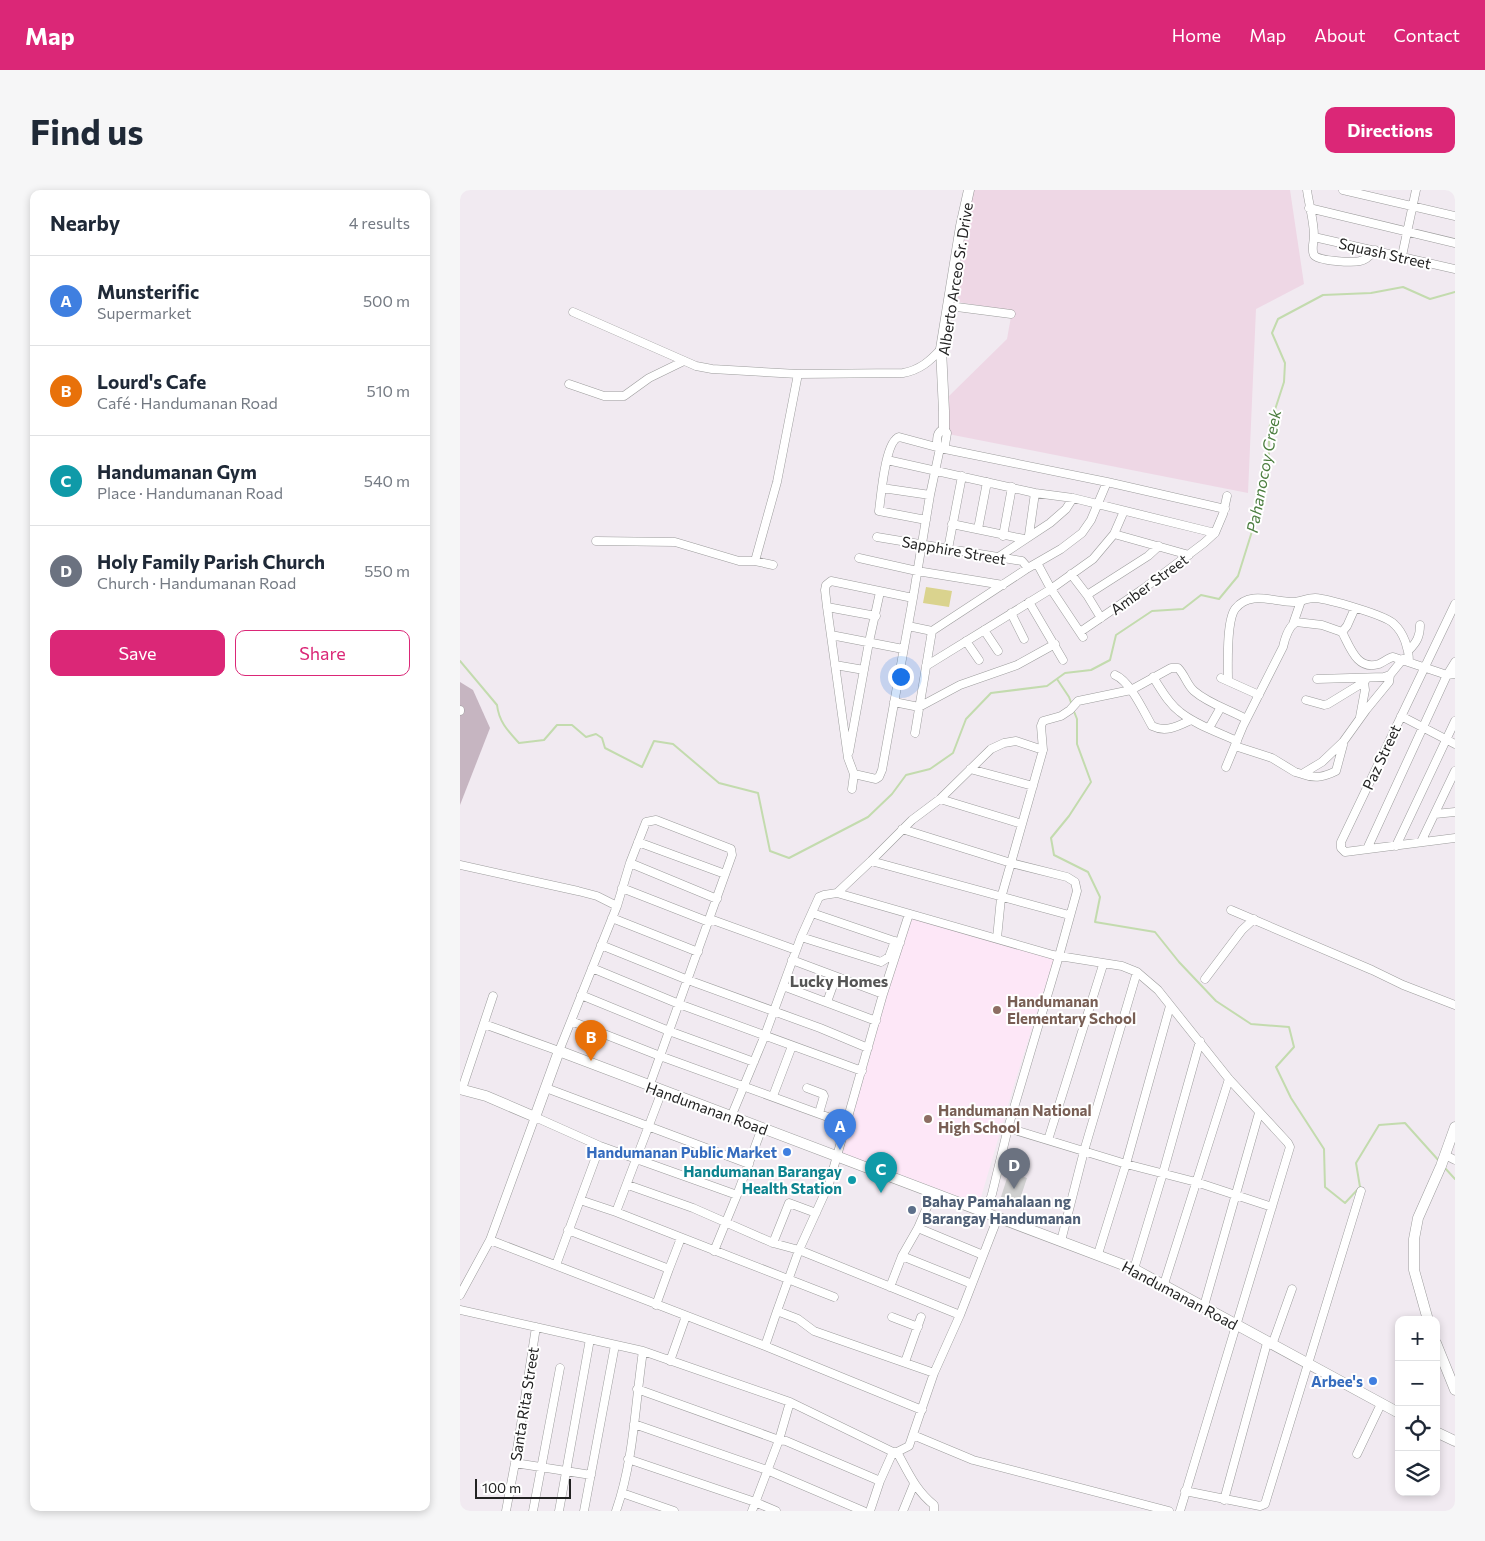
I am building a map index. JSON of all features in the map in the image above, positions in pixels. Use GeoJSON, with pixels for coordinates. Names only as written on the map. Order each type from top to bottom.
{"type":"FeatureCollection","features":[{"type":"Feature","properties":{"kind":"street","name":"Alberto Arceo Sr. Drive"},"geometry":{"type":"LineString","coordinates":[[944,429],[941,349],[961,226],[969,190]]}},
{"type":"Feature","properties":{"kind":"street"},"geometry":{"type":"LineString","coordinates":[[1307,190],[1314,237],[1314,255],[1318,258],[1360,261],[1366,259],[1376,250]]}},
{"type":"Feature","properties":{"kind":"street"},"geometry":{"type":"LineString","coordinates":[[1343,190],[1455,216]]}},
{"type":"Feature","properties":{"kind":"street"},"geometry":{"type":"LineString","coordinates":[[1402,256],[1416,190]]}},
{"type":"Feature","properties":{"kind":"street"},"geometry":{"type":"LineString","coordinates":[[1309,208],[1455,243]]}},
{"type":"Feature","properties":{"kind":"street","name":"Squash Street"},"geometry":{"type":"LineString","coordinates":[[1314,237],[1455,269]]}},
{"type":"Feature","properties":{"kind":"street"},"geometry":{"type":"LineString","coordinates":[[949,306],[1011,314]]}},
{"type":"Feature","properties":{"kind":"street"},"geometry":{"type":"LineString","coordinates":[[573,312],[684,361],[712,369],[798,374],[903,373],[914,371],[929,362],[941,349]]}},
{"type":"Feature","properties":{"kind":"street"},"geometry":{"type":"LineString","coordinates":[[569,384],[604,396],[624,396],[648,378],[684,361]]}},
{"type":"Feature","properties":{"kind":"street"},"geometry":{"type":"LineString","coordinates":[[755,560],[777,482],[798,374]]}},
{"type":"Feature","properties":{"kind":"street"},"geometry":{"type":"LineString","coordinates":[[854,774],[876,779],[882,770],[914,598],[930,495],[940,448],[937,444],[938,436],[939,431],[944,429]]}},
{"type":"Feature","properties":{"kind":"street"},"geometry":{"type":"LineString","coordinates":[[926,520],[879,511],[886,460],[892,442],[899,437],[940,448],[1107,482],[1224,509]]}},
{"type":"Feature","properties":{"kind":"street"},"geometry":{"type":"LineString","coordinates":[[886,460],[1036,493],[1073,498],[1215,533],[1227,496]]}},
{"type":"Feature","properties":{"kind":"street"},"geometry":{"type":"LineString","coordinates":[[948,549],[962,476]]}},
{"type":"Feature","properties":{"kind":"street"},"geometry":{"type":"LineString","coordinates":[[978,529],[987,482]]}},
{"type":"Feature","properties":{"kind":"street"},"geometry":{"type":"LineString","coordinates":[[908,626],[932,631],[1028,568],[1061,549],[1082,533],[1091,520],[1107,482]]}},
{"type":"Feature","properties":{"kind":"street"},"geometry":{"type":"LineString","coordinates":[[882,488],[930,495]]}},
{"type":"Feature","properties":{"kind":"street"},"geometry":{"type":"LineString","coordinates":[[1003,536],[1012,488]]}},
{"type":"Feature","properties":{"kind":"street"},"geometry":{"type":"LineString","coordinates":[[1027,537],[1036,493]]}},
{"type":"Feature","properties":{"kind":"street"},"geometry":{"type":"LineString","coordinates":[[996,558],[1060,515],[1073,498]]}},
{"type":"Feature","properties":{"kind":"street"},"geometry":{"type":"LineString","coordinates":[[926,666],[1051,588],[1093,559],[1114,534],[1124,511]]}},
{"type":"Feature","properties":{"kind":"street"},"geometry":{"type":"LineString","coordinates":[[952,524],[1003,536],[1027,537]]}},
{"type":"Feature","properties":{"kind":"street","name":"Amber Street"},"geometry":{"type":"LineString","coordinates":[[1051,588],[1082,635],[1101,618],[1189,555],[1215,533]]}},
{"type":"Feature","properties":{"kind":"street"},"geometry":{"type":"LineString","coordinates":[[1114,534],[1189,555]]}},
{"type":"Feature","properties":{"kind":"street","name":"Sapphire Street"},"geometry":{"type":"LineString","coordinates":[[878,537],[1022,561],[1028,568]]}},
{"type":"Feature","properties":{"kind":"street"},"geometry":{"type":"LineString","coordinates":[[596,541],[675,542],[739,562],[755,560],[773,565]]}},
{"type":"Feature","properties":{"kind":"street"},"geometry":{"type":"LineString","coordinates":[[1088,595],[1148,556],[1159,546]]}},
{"type":"Feature","properties":{"kind":"street"},"geometry":{"type":"LineString","coordinates":[[859,558],[918,571],[1003,585]]}},
{"type":"Feature","properties":{"kind":"street"},"geometry":{"type":"LineString","coordinates":[[1037,563],[1051,588]]}},
{"type":"Feature","properties":{"kind":"street"},"geometry":{"type":"LineString","coordinates":[[1071,574],[1088,595],[1101,618]]}},
{"type":"Feature","properties":{"kind":"street"},"geometry":{"type":"LineString","coordinates":[[852,789],[854,774],[848,758],[827,607],[826,585],[831,582],[914,598]]}},
{"type":"Feature","properties":{"kind":"street"},"geometry":{"type":"LineString","coordinates":[[848,758],[880,592]]}},
{"type":"Feature","properties":{"kind":"street"},"geometry":{"type":"LineString","coordinates":[[1259,696],[1224,679],[1232,618],[1236,608],[1252,598],[1294,602],[1316,598],[1386,617],[1396,624],[1409,650]]}},
{"type":"Feature","properties":{"kind":"street"},"geometry":{"type":"LineString","coordinates":[[1226,767],[1246,719],[1293,624],[1301,601]]}},
{"type":"Feature","properties":{"kind":"street"},"geometry":{"type":"LineString","coordinates":[[1029,602],[1063,660]]}},
{"type":"Feature","properties":{"kind":"street","name":"Paz Street"},"geometry":{"type":"LineString","coordinates":[[1367,849],[1345,852],[1341,842],[1455,604]]}},
{"type":"Feature","properties":{"kind":"street"},"geometry":{"type":"LineString","coordinates":[[827,607],[876,616]]}},
{"type":"Feature","properties":{"kind":"street"},"geometry":{"type":"LineString","coordinates":[[1342,632],[1347,626],[1355,608]]}},
{"type":"Feature","properties":{"kind":"street"},"geometry":{"type":"LineString","coordinates":[[1011,613],[1024,639]]}},
{"type":"Feature","properties":{"kind":"street"},"geometry":{"type":"LineString","coordinates":[[1293,624],[1296,622],[1314,624],[1342,632],[1357,660],[1362,664],[1378,664],[1394,656],[1451,675]]}},
{"type":"Feature","properties":{"kind":"street"},"geometry":{"type":"LineString","coordinates":[[1302,774],[1322,762],[1344,742],[1388,682],[1390,675],[1406,660],[1409,650],[1420,635],[1420,625]]}},
{"type":"Feature","properties":{"kind":"street"},"geometry":{"type":"LineString","coordinates":[[984,630],[998,651]]}},
{"type":"Feature","properties":{"kind":"street"},"geometry":{"type":"LineString","coordinates":[[916,733],[932,631]]}},
{"type":"Feature","properties":{"kind":"street"},"geometry":{"type":"LineString","coordinates":[[831,635],[903,649]]}},
{"type":"Feature","properties":{"kind":"street"},"geometry":{"type":"LineString","coordinates":[[966,641],[979,660]]}},
{"type":"Feature","properties":{"kind":"street"},"geometry":{"type":"LineString","coordinates":[[894,702],[919,707],[960,685],[1016,665],[1055,644]]}},
{"type":"Feature","properties":{"kind":"street"},"geometry":{"type":"LineString","coordinates":[[1367,849],[1423,728],[1451,675],[1455,662]]}},
{"type":"Feature","properties":{"kind":"street"},"geometry":{"type":"LineString","coordinates":[[835,665],[864,670]]}},
{"type":"Feature","properties":{"kind":"street"},"geometry":{"type":"LineString","coordinates":[[997,938],[1001,898],[1043,750],[1041,726],[1043,721],[1061,716],[1078,701],[1131,690],[1171,668],[1178,668],[1194,690],[1220,707],[1229,709],[1246,719]]}},
{"type":"Feature","properties":{"kind":"street"},"geometry":{"type":"LineString","coordinates":[[1115,675],[1121,677],[1131,690],[1152,726],[1164,730],[1191,720]]}},
{"type":"Feature","properties":{"kind":"street"},"geometry":{"type":"LineString","coordinates":[[1316,679],[1365,680],[1390,675]]}},
{"type":"Feature","properties":{"kind":"street"},"geometry":{"type":"LineString","coordinates":[[1153,677],[1172,705],[1191,720],[1236,744],[1272,758],[1295,772],[1323,777],[1336,771],[1344,742]]}},
{"type":"Feature","properties":{"kind":"street"},"geometry":{"type":"LineString","coordinates":[[1306,700],[1328,704],[1365,680]]}},
{"type":"Feature","properties":{"kind":"street"},"geometry":{"type":"LineString","coordinates":[[1360,718],[1365,680]]}},
{"type":"Feature","properties":{"kind":"street"},"geometry":{"type":"LineString","coordinates":[[1209,728],[1220,707]]}},
{"type":"Feature","properties":{"kind":"street"},"geometry":{"type":"LineString","coordinates":[[1400,716],[1455,744]]}},
{"type":"Feature","properties":{"kind":"street"},"geometry":{"type":"LineString","coordinates":[[1396,846],[1455,722]]}},
{"type":"Feature","properties":{"kind":"street"},"geometry":{"type":"LineString","coordinates":[[836,893],[872,862],[902,829],[926,808],[940,799],[991,749],[1004,743],[1016,741],[1043,750]]}},
{"type":"Feature","properties":{"kind":"street"},"geometry":{"type":"LineString","coordinates":[[970,769],[1033,786]]}},
{"type":"Feature","properties":{"kind":"street"},"geometry":{"type":"LineString","coordinates":[[1421,842],[1435,814],[1452,789],[1455,771]]}},
{"type":"Feature","properties":{"kind":"street"},"geometry":{"type":"LineString","coordinates":[[940,799],[1022,824]]}},
{"type":"Feature","properties":{"kind":"street"},"geometry":{"type":"LineString","coordinates":[[1435,814],[1455,812]]}},
{"type":"Feature","properties":{"kind":"street"},"geometry":{"type":"LineString","coordinates":[[460,1294],[490,1240],[559,1051],[617,906],[630,863],[646,822],[656,820],[731,849],[732,855],[649,1087]]}},
{"type":"Feature","properties":{"kind":"street"},"geometry":{"type":"LineString","coordinates":[[902,829],[1011,863],[1067,877],[1075,882],[1077,891],[1008,1128],[986,1213]]}},
{"type":"Feature","properties":{"kind":"street"},"geometry":{"type":"LineString","coordinates":[[1367,849],[1455,838]]}},
{"type":"Feature","properties":{"kind":"street"},"geometry":{"type":"LineString","coordinates":[[638,842],[726,874]]}},
{"type":"Feature","properties":{"kind":"street"},"geometry":{"type":"LineString","coordinates":[[872,862],[1069,915]]}},
{"type":"Feature","properties":{"kind":"street"},"geometry":{"type":"LineString","coordinates":[[630,863],[717,899]]}},
{"type":"Feature","properties":{"kind":"street"},"geometry":{"type":"LineString","coordinates":[[460,865],[578,891],[597,896],[617,906]]}},
{"type":"Feature","properties":{"kind":"street"},"geometry":{"type":"LineString","coordinates":[[622,888],[709,921],[796,950]]}},
{"type":"Feature","properties":{"kind":"street"},"geometry":{"type":"LineString","coordinates":[[731,1117],[765,1035],[801,937],[819,897],[824,894],[836,893],[1053,955],[1122,966],[1137,972],[1158,990],[1229,1079],[1290,1147],[1180,1511]]}},
{"type":"Feature","properties":{"kind":"street"},"geometry":{"type":"LineString","coordinates":[[1230,910],[1403,985],[1455,1005]]}},
{"type":"Feature","properties":{"kind":"street"},"geometry":{"type":"LineString","coordinates":[[812,913],[898,942]]}},
{"type":"Feature","properties":{"kind":"street"},"geometry":{"type":"LineString","coordinates":[[765,1346],[799,1250],[829,1184],[838,1157],[898,942],[909,914]]}},
{"type":"Feature","properties":{"kind":"street"},"geometry":{"type":"LineString","coordinates":[[612,918],[698,952]]}},
{"type":"Feature","properties":{"kind":"street"},"geometry":{"type":"LineString","coordinates":[[1205,979],[1242,930],[1254,919]]}},
{"type":"Feature","properties":{"kind":"street"},"geometry":{"type":"LineString","coordinates":[[801,937],[881,962],[889,957],[898,942]]}},
{"type":"Feature","properties":{"kind":"street"},"geometry":{"type":"LineString","coordinates":[[601,945],[868,1048]]}},
{"type":"Feature","properties":{"kind":"street"},"geometry":{"type":"LineString","coordinates":[[792,960],[883,994]]}},
{"type":"Feature","properties":{"kind":"street"},"geometry":{"type":"LineString","coordinates":[[1048,1140],[1103,964]]}},
{"type":"Feature","properties":{"kind":"street"},"geometry":{"type":"LineString","coordinates":[[592,968],[679,1004],[862,1071]]}},
{"type":"Feature","properties":{"kind":"street"},"geometry":{"type":"LineString","coordinates":[[1062,1241],[1084,1151],[1137,972]]}},
{"type":"Feature","properties":{"kind":"street"},"geometry":{"type":"LineString","coordinates":[[827,1002],[836,977]]}},
{"type":"Feature","properties":{"kind":"street"},"geometry":{"type":"LineString","coordinates":[[783,986],[876,1021]]}},
{"type":"Feature","properties":{"kind":"street"},"geometry":{"type":"LineString","coordinates":[[581,995],[669,1031],[754,1062]]}},
{"type":"Feature","properties":{"kind":"street"},"geometry":{"type":"LineString","coordinates":[[493,996],[461,1089],[486,1096],[600,1146],[737,1195]]}},
{"type":"Feature","properties":{"kind":"street"},"geometry":{"type":"LineString","coordinates":[[1098,1254],[1126,1164],[1170,1006]]}},
{"type":"Feature","properties":{"kind":"street"},"geometry":{"type":"LineString","coordinates":[[571,1021],[660,1056],[847,1124]]}},
{"type":"Feature","properties":{"kind":"street"},"geometry":{"type":"LineString","coordinates":[[484,1024],[559,1051]]}},
{"type":"Feature","properties":{"kind":"street"},"geometry":{"type":"LineString","coordinates":[[1134,1269],[1200,1041]]}},
{"type":"Feature","properties":{"kind":"street"},"geometry":{"type":"LineString","coordinates":[[773,1096],[792,1046]]}},
{"type":"Feature","properties":{"kind":"street","name":"Handumanan Road"},"geometry":{"type":"LineString","coordinates":[[559,1051],[649,1087],[1134,1269],[1395,1411]]}},
{"type":"Feature","properties":{"kind":"street"},"geometry":{"type":"LineString","coordinates":[[1164,1284],[1229,1079]]}},
{"type":"Feature","properties":{"kind":"street"},"geometry":{"type":"LineString","coordinates":[[546,1088],[749,1164]]}},
{"type":"Feature","properties":{"kind":"street"},"geometry":{"type":"LineString","coordinates":[[807,1088],[824,1096],[819,1113]]}},
{"type":"Feature","properties":{"kind":"street"},"geometry":{"type":"LineString","coordinates":[[616,1212],[628,1185],[662,1091]]}},
{"type":"Feature","properties":{"kind":"street"},"geometry":{"type":"LineString","coordinates":[[1204,1306],[1259,1113]]}},
{"type":"Feature","properties":{"kind":"street"},"geometry":{"type":"LineString","coordinates":[[1427,1316],[1414,1270],[1414,1240],[1418,1218],[1446,1160],[1455,1127]]}},
{"type":"Feature","properties":{"kind":"street"},"geometry":{"type":"LineString","coordinates":[[714,1251],[762,1128]]}},
{"type":"Feature","properties":{"kind":"street"},"geometry":{"type":"LineString","coordinates":[[1008,1128],[1126,1164],[1196,1182],[1272,1207]]}},
{"type":"Feature","properties":{"kind":"street"},"geometry":{"type":"LineString","coordinates":[[556,1265],[600,1146]]}},
{"type":"Feature","properties":{"kind":"street"},"geometry":{"type":"LineString","coordinates":[[628,1185],[693,1208],[773,1243],[799,1250],[960,1315]]}},
{"type":"Feature","properties":{"kind":"street"},"geometry":{"type":"LineString","coordinates":[[1185,1491],[1260,1506],[1265,1504],[1361,1191]]}},
{"type":"Feature","properties":{"kind":"street"},"geometry":{"type":"LineString","coordinates":[[890,1287],[902,1256],[918,1228],[933,1193]]}},
{"type":"Feature","properties":{"kind":"street"},"geometry":{"type":"LineString","coordinates":[[580,1200],[616,1212],[834,1297]]}},
{"type":"Feature","properties":{"kind":"street"},"geometry":{"type":"LineString","coordinates":[[773,1243],[789,1203],[816,1213]]}},
{"type":"Feature","properties":{"kind":"street"},"geometry":{"type":"LineString","coordinates":[[870,1511],[880,1481],[895,1452],[909,1446],[934,1373],[960,1315],[998,1218]]}},
{"type":"Feature","properties":{"kind":"street"},"geometry":{"type":"LineString","coordinates":[[918,1228],[983,1255]]}},
{"type":"Feature","properties":{"kind":"street"},"geometry":{"type":"LineString","coordinates":[[568,1230],[670,1269]]}},
{"type":"Feature","properties":{"kind":"street"},"geometry":{"type":"LineString","coordinates":[[656,1305],[681,1238]]}},
{"type":"Feature","properties":{"kind":"street"},"geometry":{"type":"LineString","coordinates":[[490,1240],[765,1346],[922,1410]]}},
{"type":"Feature","properties":{"kind":"street"},"geometry":{"type":"LineString","coordinates":[[902,1256],[972,1284]]}},
{"type":"Feature","properties":{"kind":"street"},"geometry":{"type":"LineString","coordinates":[[1224,1500],[1269,1344],[1292,1289]]}},
{"type":"Feature","properties":{"kind":"street"},"geometry":{"type":"LineString","coordinates":[[460,1310],[643,1351],[790,1402],[895,1452],[924,1498],[934,1505],[934,1511]]}},
{"type":"Feature","properties":{"kind":"street"},"geometry":{"type":"LineString","coordinates":[[777,1311],[798,1319],[814,1331],[934,1373]]}},
{"type":"Feature","properties":{"kind":"street"},"geometry":{"type":"LineString","coordinates":[[670,1361],[676,1338],[686,1316]]}},
{"type":"Feature","properties":{"kind":"street"},"geometry":{"type":"LineString","coordinates":[[892,1317],[918,1327]]}},
{"type":"Feature","properties":{"kind":"street"},"geometry":{"type":"LineString","coordinates":[[905,1362],[921,1317]]}},
{"type":"Feature","properties":{"kind":"street","name":"Santa Rita Street"},"geometry":{"type":"LineString","coordinates":[[506,1511],[536,1327]]}},
{"type":"Feature","properties":{"kind":"street"},"geometry":{"type":"LineString","coordinates":[[559,1511],[590,1339]]}},
{"type":"Feature","properties":{"kind":"street"},"geometry":{"type":"LineString","coordinates":[[584,1511],[615,1345]]}},
{"type":"Feature","properties":{"kind":"street"},"geometry":{"type":"LineString","coordinates":[[616,1511],[622,1493],[634,1424],[643,1351]]}},
{"type":"Feature","properties":{"kind":"street"},"geometry":{"type":"LineString","coordinates":[[1440,1353],[1455,1390]]}},
{"type":"Feature","properties":{"kind":"street"},"geometry":{"type":"LineString","coordinates":[[533,1511],[560,1368]]}},
{"type":"Feature","properties":{"kind":"street"},"geometry":{"type":"LineString","coordinates":[[637,1389],[786,1441],[880,1481]]}},
{"type":"Feature","properties":{"kind":"street"},"geometry":{"type":"LineString","coordinates":[[752,1511],[779,1440],[790,1402]]}},
{"type":"Feature","properties":{"kind":"street"},"geometry":{"type":"LineString","coordinates":[[1357,1454],[1382,1404]]}},
{"type":"Feature","properties":{"kind":"street"},"geometry":{"type":"LineString","coordinates":[[634,1424],[767,1470],[863,1511]]}},
{"type":"Feature","properties":{"kind":"street"},"geometry":{"type":"LineString","coordinates":[[1440,1434],[1455,1441]]}},
{"type":"Feature","properties":{"kind":"street"},"geometry":{"type":"LineString","coordinates":[[913,1435],[973,1460],[1169,1511]]}},
{"type":"Feature","properties":{"kind":"street"},"geometry":{"type":"LineString","coordinates":[[628,1459],[755,1502],[776,1511]]}},
{"type":"Feature","properties":{"kind":"street"},"geometry":{"type":"LineString","coordinates":[[515,1463],[591,1475]]}},
{"type":"Feature","properties":{"kind":"street"},"geometry":{"type":"LineString","coordinates":[[903,1511],[914,1484]]}},
{"type":"Feature","properties":{"kind":"street"},"geometry":{"type":"LineString","coordinates":[[622,1493],[674,1511]]}},
{"type":"Feature","properties":{"kind":"shaded area"},"geometry":{"type":"Polygon","coordinates":[[[973,190],[1290,190],[1304,284],[1256,309],[1248,493],[943,433],[948,397],[1007,339],[1012,311],[952,301],[973,190]]]}},
{"type":"Feature","properties":{"kind":"shaded area"},"geometry":{"type":"Polygon","coordinates":[[[926,587],[952,591],[949,607],[923,603],[926,587]]]}},
{"type":"Feature","properties":{"kind":"shaded area"},"geometry":{"type":"Polygon","coordinates":[[[460,682],[473,690],[490,728],[460,805],[460,682]]]}},
{"type":"Feature","properties":{"kind":"shaded area"},"geometry":{"type":"Polygon","coordinates":[[[911,918],[1054,959],[979,1204],[842,1153],[874,1042],[889,980],[911,918]]]}},
{"type":"Feature","properties":{"kind":"shaded area"},"geometry":{"type":"Polygon","coordinates":[[[1009,1172],[1027,1178],[1018,1205],[1000,1200],[1009,1172]]]}},
{"type":"Feature","properties":{"kind":"waterway","name":"Pahanocoy Creek"},"geometry":{"type":"LineString","coordinates":[[460,661],[497,705],[502,721],[519,743],[544,740],[557,725],[572,725],[586,737],[596,734],[602,738],[605,748],[642,767],[654,741],[673,744],[719,783],[758,793],[770,851],[789,858],[868,817],[892,794],[906,775],[930,769],[953,753],[966,719],[991,693],[1047,686],[1065,673],[1091,670],[1110,660],[1116,635],[1152,611],[1183,609],[1201,595],[1219,599],[1238,576],[1259,509],[1269,458],[1269,428],[1284,382],[1285,363],[1272,333],[1278,319],[1323,295],[1371,293],[1403,287],[1430,299],[1455,292]]}},
{"type":"Feature","properties":{"kind":"waterway"},"geometry":{"type":"LineString","coordinates":[[1057,679],[1072,705]]}},
{"type":"Feature","properties":{"kind":"waterway"},"geometry":{"type":"LineString","coordinates":[[1073,709],[1077,719],[1077,744],[1091,782],[1069,816],[1051,838],[1054,855],[1088,872],[1100,897],[1095,922],[1155,932],[1179,962],[1216,1001],[1251,1024],[1289,1027],[1294,1047],[1276,1067],[1291,1098],[1324,1149],[1325,1187],[1345,1203],[1360,1187],[1356,1163],[1379,1125],[1405,1123],[1440,1162]]}},
{"type":"Feature","properties":{"kind":"waterway"},"geometry":{"type":"LineString","coordinates":[[1444,1167],[1455,1179]]}},
{"type":"Feature","properties":{"kind":"place","name":"Handumanan Elementary School"},"geometry":{"type":"Point","coordinates":[997,1010]}},
{"type":"Feature","properties":{"kind":"place","name":"Lourd's Cafe"},"geometry":{"type":"Point","coordinates":[591,1061]}},
{"type":"Feature","properties":{"kind":"place","name":"Handumanan National High School"},"geometry":{"type":"Point","coordinates":[928,1119]}},
{"type":"Feature","properties":{"kind":"place","name":"Munsterific"},"geometry":{"type":"Point","coordinates":[840,1150]}},
{"type":"Feature","properties":{"kind":"place","name":"Handumanan Public Market"},"geometry":{"type":"Point","coordinates":[787,1152]}},
{"type":"Feature","properties":{"kind":"place","name":"Handumanan Barangay Health Station"},"geometry":{"type":"Point","coordinates":[852,1180]}},
{"type":"Feature","properties":{"kind":"place","name":"Holy Family Parish Church"},"geometry":{"type":"Point","coordinates":[1014,1189]}},
{"type":"Feature","properties":{"kind":"place","name":"Handumanan Gym"},"geometry":{"type":"Point","coordinates":[881,1193]}},
{"type":"Feature","properties":{"kind":"place","name":"Bahay Pamahalaan ng Barangay Handumanan"},"geometry":{"type":"Point","coordinates":[912,1210]}},
{"type":"Feature","properties":{"kind":"place","name":"Arbee's"},"geometry":{"type":"Point","coordinates":[1373,1381]}},
{"type":"Feature","properties":{"kind":"district","name":"Lucky Homes"},"geometry":{"type":"Point","coordinates":[839,980]}}]}
